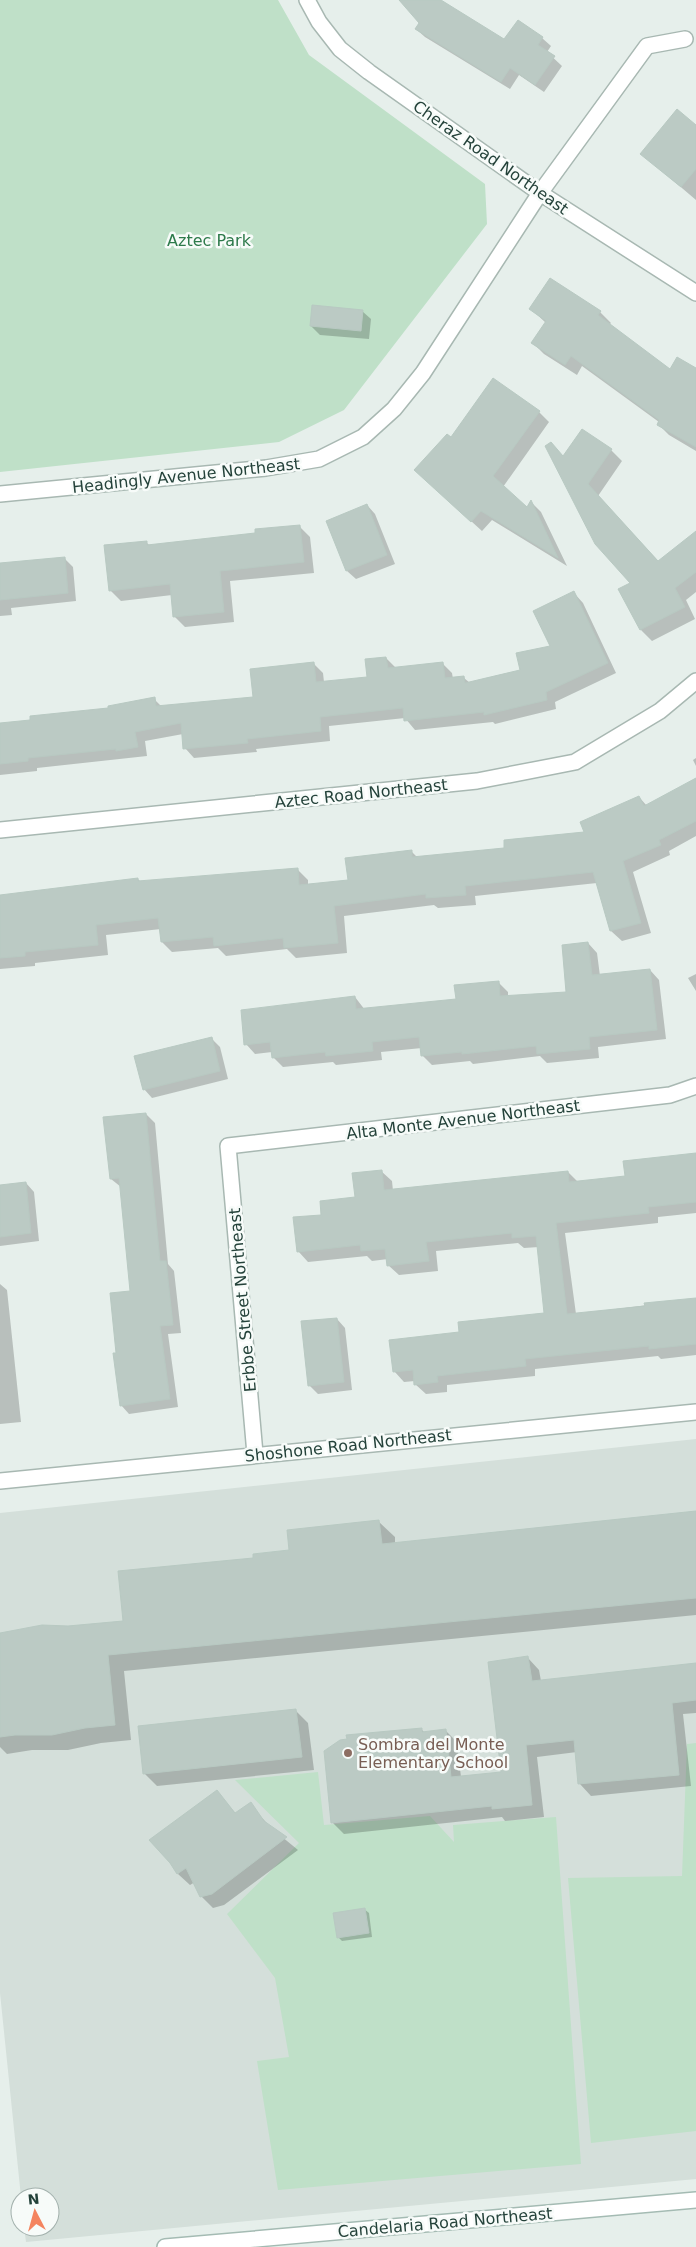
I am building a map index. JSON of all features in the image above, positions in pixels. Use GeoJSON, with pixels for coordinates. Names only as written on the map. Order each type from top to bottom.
{"type":"FeatureCollection","features":[{"type":"Feature","properties":{"kind":"street","name":"Cheraz Road Northeast"},"geometry":{"type":"LineString","coordinates":[[307,0],[319,22],[340,49],[354,60],[540,192],[696,293]]}},
{"type":"Feature","properties":{"kind":"street","name":"Headingly Avenue Northeast"},"geometry":{"type":"LineString","coordinates":[[0,494],[266,468],[319,459],[363,437],[394,409],[423,373],[540,192],[647,46],[685,39]]}},
{"type":"Feature","properties":{"kind":"street","name":"Aztec Road Northeast"},"geometry":{"type":"LineString","coordinates":[[0,830],[477,781],[575,762],[660,711],[696,681]]}},
{"type":"Feature","properties":{"kind":"street","name":"Alta Monte Avenue Northeast"},"geometry":{"type":"LineString","coordinates":[[228,1146],[670,1095],[696,1086]]}},
{"type":"Feature","properties":{"kind":"street","name":"Erbbe Street Northeast"},"geometry":{"type":"LineString","coordinates":[[228,1146],[255,1454]]}},
{"type":"Feature","properties":{"kind":"street","name":"Shoshone Road Northeast"},"geometry":{"type":"LineString","coordinates":[[0,1481],[255,1454],[696,1412]]}},
{"type":"Feature","properties":{"kind":"street","name":"Candelaria Road Northeast"},"geometry":{"type":"LineString","coordinates":[[165,2247],[696,2200]]}},
{"type":"Feature","properties":{"kind":"shaded area","name":"Sombra del Monte Elementary School"},"geometry":{"type":"Polygon","coordinates":[[[696,1439],[696,2179],[26,2242],[25,2237],[60,2237],[60,2187],[20,2187],[0,1993],[0,1513],[696,1439]]]}},
{"type":"Feature","properties":{"kind":"green space","name":"Aztec Park"},"geometry":{"type":"Polygon","coordinates":[[[0,0],[278,0],[309,55],[485,184],[487,224],[344,410],[279,442],[0,472],[0,0]]]}},
{"type":"Feature","properties":{"kind":"green space"},"geometry":{"type":"Polygon","coordinates":[[[696,1743],[696,2131],[591,2143],[568,1878],[682,1876],[687,1744],[696,1743]]]}},
{"type":"Feature","properties":{"kind":"green space"},"geometry":{"type":"Polygon","coordinates":[[[318,1772],[324,1825],[430,1816],[454,1842],[453,1825],[556,1817],[581,2164],[278,2190],[257,2061],[289,2057],[275,1978],[227,1914],[299,1843],[235,1780],[318,1772]]]}},
{"type":"Feature","properties":{"kind":"building"},"geometry":{"type":"Polygon","coordinates":[[[399,0],[441,0],[504,39],[518,20],[543,37],[538,45],[555,56],[535,85],[510,68],[501,82],[415,29],[419,23],[399,0]]]}},
{"type":"Feature","properties":{"kind":"building"},"geometry":{"type":"Polygon","coordinates":[[[677,109],[696,125],[696,169],[681,187],[640,154],[677,109]]]}},
{"type":"Feature","properties":{"kind":"building"},"geometry":{"type":"Polygon","coordinates":[[[550,278],[601,311],[598,315],[670,369],[677,357],[696,368],[696,447],[657,425],[659,420],[571,356],[565,365],[531,343],[546,321],[529,309],[550,278]]]}},
{"type":"Feature","properties":{"kind":"building"},"geometry":{"type":"Polygon","coordinates":[[[312,305],[363,310],[361,331],[310,326],[312,305]]]}},
{"type":"Feature","properties":{"kind":"building"},"geometry":{"type":"Polygon","coordinates":[[[493,378],[540,411],[493,476],[527,507],[531,500],[558,558],[481,511],[471,522],[414,470],[447,434],[451,437],[493,378]]]}},
{"type":"Feature","properties":{"kind":"building"},"geometry":{"type":"Polygon","coordinates":[[[582,429],[612,449],[588,484],[658,561],[696,531],[696,572],[675,588],[685,607],[640,630],[618,589],[630,583],[595,544],[545,446],[551,442],[563,456],[582,429]]]}},
{"type":"Feature","properties":{"kind":"building"},"geometry":{"type":"Polygon","coordinates":[[[367,504],[387,555],[346,571],[326,521],[367,504]]]}},
{"type":"Feature","properties":{"kind":"building"},"geometry":{"type":"Polygon","coordinates":[[[300,525],[304,562],[220,571],[224,612],[173,617],[170,584],[109,591],[104,545],[147,541],[147,545],[255,533],[255,529],[300,525]]]}},
{"type":"Feature","properties":{"kind":"building"},"geometry":{"type":"Polygon","coordinates":[[[65,557],[68,593],[0,600],[0,563],[65,557]]]}},
{"type":"Feature","properties":{"kind":"building"},"geometry":{"type":"Polygon","coordinates":[[[574,591],[608,663],[546,692],[547,700],[484,715],[484,712],[404,721],[403,708],[320,717],[321,731],[247,739],[248,743],[183,749],[181,723],[135,732],[138,747],[116,751],[116,749],[28,758],[28,761],[0,764],[0,723],[30,720],[30,716],[108,708],[108,706],[155,697],[156,706],[253,697],[250,669],[314,662],[316,682],[367,677],[365,659],[386,657],[388,668],[443,662],[445,678],[464,676],[465,683],[520,670],[516,653],[550,646],[533,611],[574,591]]]}},
{"type":"Feature","properties":{"kind":"building"},"geometry":{"type":"Polygon","coordinates":[[[696,778],[696,821],[659,840],[661,845],[623,861],[641,923],[610,931],[593,872],[465,886],[466,895],[426,898],[426,894],[334,906],[338,943],[284,948],[283,938],[214,946],[213,937],[161,942],[158,918],[96,925],[98,945],[25,952],[25,956],[0,958],[0,895],[138,878],[138,881],[298,868],[299,885],[348,880],[345,858],[412,850],[412,857],[504,848],[504,840],[584,832],[580,822],[639,796],[644,806],[696,778]]]}},
{"type":"Feature","properties":{"kind":"building"},"geometry":{"type":"Polygon","coordinates":[[[588,942],[592,975],[650,969],[657,1030],[589,1037],[590,1049],[537,1054],[536,1046],[462,1054],[462,1052],[421,1056],[419,1037],[372,1042],[373,1051],[326,1056],[325,1052],[272,1058],[270,1042],[244,1045],[241,1010],[355,996],[356,1009],[456,999],[454,985],[499,981],[500,996],[566,992],[562,945],[588,942]]]}},
{"type":"Feature","properties":{"kind":"building"},"geometry":{"type":"Polygon","coordinates":[[[212,1037],[220,1071],[143,1090],[134,1056],[212,1037]]]}},
{"type":"Feature","properties":{"kind":"building"},"geometry":{"type":"Polygon","coordinates":[[[146,1113],[160,1261],[166,1261],[173,1325],[160,1326],[170,1399],[120,1406],[113,1353],[116,1353],[110,1293],[130,1291],[119,1178],[110,1179],[103,1117],[146,1113]]]}},
{"type":"Feature","properties":{"kind":"building"},"geometry":{"type":"Polygon","coordinates":[[[696,1153],[696,1202],[648,1207],[649,1213],[556,1223],[567,1314],[645,1306],[644,1303],[696,1298],[696,1344],[649,1349],[649,1346],[525,1359],[526,1366],[437,1376],[438,1382],[414,1385],[413,1370],[393,1372],[389,1340],[459,1332],[458,1322],[544,1313],[536,1236],[512,1238],[512,1233],[426,1242],[429,1261],[387,1266],[385,1249],[361,1251],[360,1245],[297,1252],[293,1217],[321,1215],[320,1201],[355,1197],[352,1173],[382,1170],[384,1190],[568,1171],[569,1182],[625,1176],[623,1161],[696,1153]]]}},
{"type":"Feature","properties":{"kind":"building"},"geometry":{"type":"Polygon","coordinates":[[[26,1182],[31,1233],[0,1237],[0,1185],[26,1182]]]}},
{"type":"Feature","properties":{"kind":"building"},"geometry":{"type":"Polygon","coordinates":[[[337,1318],[344,1382],[308,1386],[301,1321],[337,1318]]]}},
{"type":"Feature","properties":{"kind":"building"},"geometry":{"type":"Polygon","coordinates":[[[696,1511],[696,1598],[108,1655],[115,1725],[85,1728],[52,1735],[0,1737],[0,1633],[42,1625],[68,1626],[123,1621],[118,1571],[253,1558],[253,1554],[289,1550],[287,1530],[379,1520],[382,1544],[696,1511]]]}},
{"type":"Feature","properties":{"kind":"building"},"geometry":{"type":"Polygon","coordinates":[[[528,1656],[532,1681],[696,1663],[696,1700],[672,1703],[679,1775],[578,1784],[574,1740],[526,1745],[532,1805],[492,1809],[492,1806],[331,1823],[324,1751],[340,1740],[347,1739],[346,1735],[422,1728],[422,1732],[446,1729],[451,1777],[501,1772],[488,1662],[528,1656]]]}},
{"type":"Feature","properties":{"kind":"building"},"geometry":{"type":"Polygon","coordinates":[[[296,1709],[302,1757],[143,1774],[138,1726],[296,1709]]]}},
{"type":"Feature","properties":{"kind":"building"},"geometry":{"type":"Polygon","coordinates":[[[217,1790],[235,1813],[251,1802],[264,1821],[287,1837],[212,1894],[200,1897],[186,1868],[177,1874],[170,1863],[149,1840],[217,1790]]]}},
{"type":"Feature","properties":{"kind":"building"},"geometry":{"type":"Polygon","coordinates":[[[365,1908],[369,1933],[337,1938],[333,1913],[365,1908]]]}},
{"type":"Feature","properties":{"kind":"place","name":"Sombra del Monte Elementary School"},"geometry":{"type":"Point","coordinates":[348,1753]}}]}
